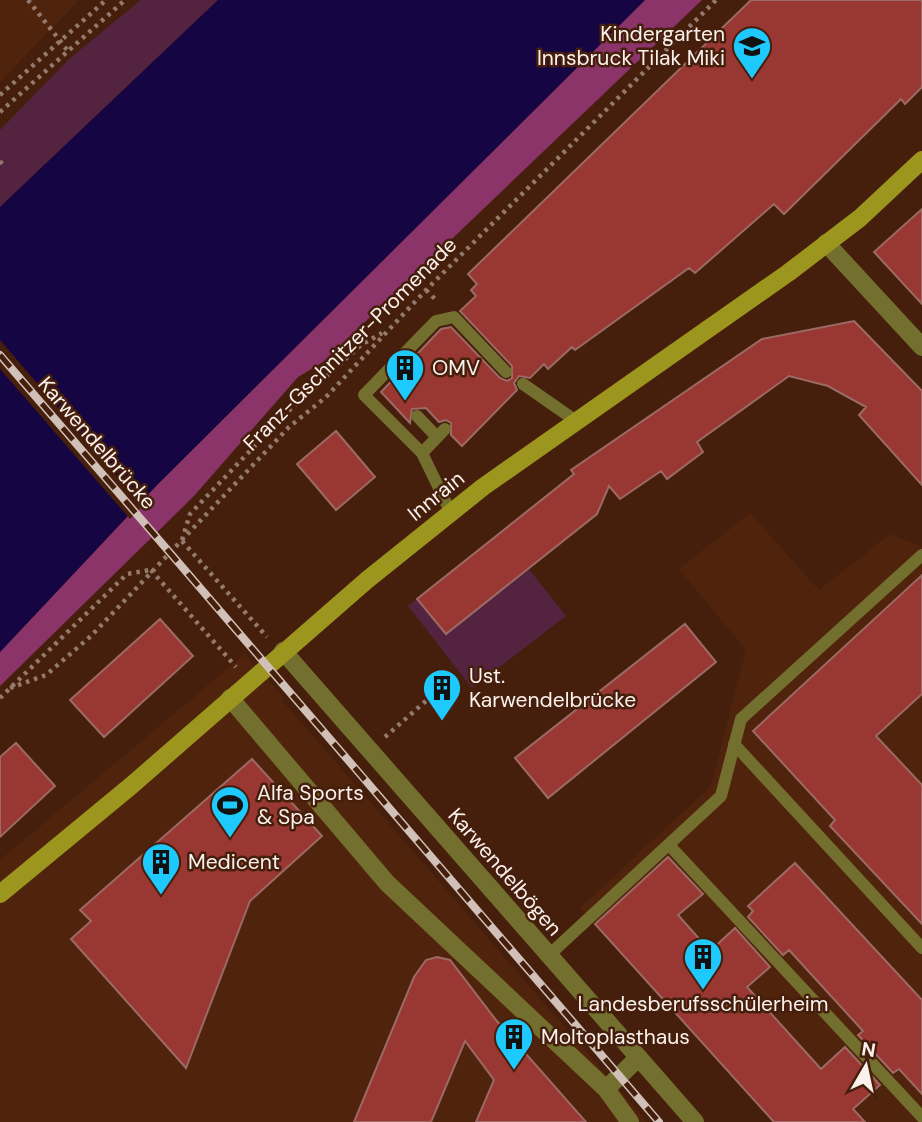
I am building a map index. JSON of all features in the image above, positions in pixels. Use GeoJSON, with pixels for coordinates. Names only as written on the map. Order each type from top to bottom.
{"type":"FeatureCollection","features":[{"type":"Feature","properties":{"kind":"main road","name":"Innrain"},"geometry":{"type":"LineString","coordinates":[[0,894],[282,652],[451,513],[576,421],[788,273],[860,218],[922,160]]}},
{"type":"Feature","properties":{"kind":"street"},"geometry":{"type":"LineString","coordinates":[[826,243],[922,347]]}},
{"type":"Feature","properties":{"kind":"street","name":"Karwendelbögen"},"geometry":{"type":"LineString","coordinates":[[282,652],[695,1122]]}},
{"type":"Feature","properties":{"kind":"street"},"geometry":{"type":"LineString","coordinates":[[230,698],[387,883],[606,1089],[630,1122]]}},
{"type":"Feature","properties":{"kind":"street"},"geometry":{"type":"LineString","coordinates":[[606,1089],[637,1059]]}},
{"type":"Feature","properties":{"kind":"lane"},"geometry":{"type":"LineString","coordinates":[[451,513],[422,453],[364,395],[383,383],[436,321],[454,317],[506,372]]}},
{"type":"Feature","properties":{"kind":"lane"},"geometry":{"type":"LineString","coordinates":[[523,384],[576,421]]}},
{"type":"Feature","properties":{"kind":"lane"},"geometry":{"type":"LineString","coordinates":[[417,416],[441,433],[422,453]]}},
{"type":"Feature","properties":{"kind":"lane"},"geometry":{"type":"LineString","coordinates":[[548,956],[721,796],[741,719],[922,555]]}},
{"type":"Feature","properties":{"kind":"lane"},"geometry":{"type":"LineString","coordinates":[[734,744],[922,948]]}},
{"type":"Feature","properties":{"kind":"lane"},"geometry":{"type":"LineString","coordinates":[[669,845],[922,1117]]}},
{"type":"Feature","properties":{"kind":"path"},"geometry":{"type":"LineString","coordinates":[[28,0],[68,51]]}},
{"type":"Feature","properties":{"kind":"path"},"geometry":{"type":"LineString","coordinates":[[0,95],[106,0]]}},
{"type":"Feature","properties":{"kind":"path"},"geometry":{"type":"LineString","coordinates":[[0,112],[125,0]]}},
{"type":"Feature","properties":{"kind":"path","name":"Franz-Gschnitzer-Promenade"},"geometry":{"type":"LineString","coordinates":[[0,698],[10,688],[46,675],[91,635],[289,427],[326,397],[388,329],[716,0]]}},
{"type":"Feature","properties":{"kind":"path"},"geometry":{"type":"LineString","coordinates":[[282,652],[182,541],[190,514],[285,414],[361,345],[388,329]]}},
{"type":"Feature","properties":{"kind":"path","name":"Karwendelbrücke"},"geometry":{"type":"LineString","coordinates":[[0,354],[170,552]]}},
{"type":"Feature","properties":{"kind":"path"},"geometry":{"type":"LineString","coordinates":[[10,688],[127,574],[151,570],[249,681]]}},
{"type":"Feature","properties":{"kind":"path"},"geometry":{"type":"LineString","coordinates":[[369,751],[453,677]]}},
{"type":"Feature","properties":{"kind":"shaded area"},"geometry":{"type":"Polygon","coordinates":[[[0,0],[79,0],[0,82],[0,0]]]}},
{"type":"Feature","properties":{"kind":"shaded area"},"geometry":{"type":"Polygon","coordinates":[[[141,0],[218,0],[0,207],[0,130],[70,58],[141,0]]]}},
{"type":"Feature","properties":{"kind":"shaded area"},"geometry":{"type":"Polygon","coordinates":[[[218,0],[645,0],[157,485],[0,652],[0,207],[218,0]]]}},
{"type":"Feature","properties":{"kind":"shaded area"},"geometry":{"type":"Polygon","coordinates":[[[645,0],[702,0],[323,362],[298,377],[194,496],[0,686],[0,652],[157,485],[645,0]]]}},
{"type":"Feature","properties":{"kind":"shaded area"},"geometry":{"type":"Polygon","coordinates":[[[750,513],[819,590],[890,534],[922,547],[922,1122],[774,1122],[580,908],[711,786],[746,650],[679,569],[750,513]]]}},
{"type":"Feature","properties":{"kind":"shaded area"},"geometry":{"type":"Polygon","coordinates":[[[529,569],[566,616],[472,688],[408,606],[417,599],[446,634],[529,569]]]}},
{"type":"Feature","properties":{"kind":"shaded area"},"geometry":{"type":"Polygon","coordinates":[[[245,654],[647,1122],[0,1122],[0,860],[245,654]]]}},
{"type":"Feature","properties":{"kind":"pier"},"geometry":{"type":"Polygon","coordinates":[[[0,340],[142,506],[130,519],[0,369],[0,340]]]}},
{"type":"Feature","properties":{"kind":"building"},"geometry":{"type":"Polygon","coordinates":[[[751,0],[922,0],[922,87],[905,104],[901,99],[784,214],[774,204],[695,273],[689,268],[575,350],[572,347],[548,369],[544,364],[530,378],[519,376],[514,383],[517,390],[462,446],[451,435],[451,423],[446,420],[439,422],[426,408],[412,409],[410,423],[381,392],[441,329],[451,327],[500,378],[507,381],[512,378],[512,366],[460,311],[476,296],[471,290],[477,284],[468,274],[751,0]]]}},
{"type":"Feature","properties":{"kind":"building"},"geometry":{"type":"Polygon","coordinates":[[[922,209],[922,304],[874,252],[922,209]]]}},
{"type":"Feature","properties":{"kind":"building"},"geometry":{"type":"Polygon","coordinates":[[[854,321],[922,391],[922,485],[859,415],[866,407],[828,386],[789,376],[697,442],[703,452],[667,479],[661,471],[620,499],[609,486],[597,514],[446,634],[417,599],[574,474],[571,470],[762,339],[854,321]]]}},
{"type":"Feature","properties":{"kind":"building"},"geometry":{"type":"Polygon","coordinates":[[[336,431],[375,477],[336,510],[297,464],[336,431]]]}},
{"type":"Feature","properties":{"kind":"building"},"geometry":{"type":"Polygon","coordinates":[[[922,575],[922,694],[876,736],[922,785],[922,924],[830,826],[835,820],[753,731],[922,575]]]}},
{"type":"Feature","properties":{"kind":"building"},"geometry":{"type":"Polygon","coordinates":[[[160,619],[193,656],[104,737],[70,700],[160,619]]]}},
{"type":"Feature","properties":{"kind":"building"},"geometry":{"type":"Polygon","coordinates":[[[685,624],[716,662],[548,798],[515,758],[685,624]]]}},
{"type":"Feature","properties":{"kind":"building"},"geometry":{"type":"Polygon","coordinates":[[[16,743],[55,786],[0,837],[0,757],[16,743]]]}},
{"type":"Feature","properties":{"kind":"building","name":"Medicent"},"geometry":{"type":"Polygon","coordinates":[[[252,759],[322,836],[250,901],[186,1068],[71,939],[91,921],[80,910],[252,759]]]}},
{"type":"Feature","properties":{"kind":"building","name":"Landesberufsschülerheim"},"geometry":{"type":"Polygon","coordinates":[[[668,857],[703,894],[678,915],[710,951],[735,928],[770,967],[747,987],[821,1069],[845,1047],[880,1085],[853,1109],[865,1122],[774,1122],[595,924],[668,857]]]}},
{"type":"Feature","properties":{"kind":"building"},"geometry":{"type":"Polygon","coordinates":[[[795,863],[922,1000],[922,1094],[899,1069],[893,1073],[858,1035],[863,1031],[789,950],[783,955],[748,917],[753,911],[748,906],[795,863]]]}},
{"type":"Feature","properties":{"kind":"building"},"geometry":{"type":"Polygon","coordinates":[[[437,957],[450,960],[496,1020],[586,1122],[476,1122],[494,1080],[465,1041],[431,1122],[354,1122],[414,977],[426,960],[437,957]]]}},
{"type":"Feature","properties":{"kind":"railway"},"geometry":{"type":"LineString","coordinates":[[0,355],[659,1122]]}},
{"type":"Feature","properties":{"kind":"place","name":"Kindergarten Innsbruck Tilak Miki"},"geometry":{"type":"Point","coordinates":[752,80]}},
{"type":"Feature","properties":{"kind":"place","name":"OMV"},"geometry":{"type":"Point","coordinates":[405,402]}},
{"type":"Feature","properties":{"kind":"place","name":"Ust. Karwendelbrücke"},"geometry":{"type":"Point","coordinates":[442,722]}},
{"type":"Feature","properties":{"kind":"place","name":"Alfa Sports & Spa"},"geometry":{"type":"Point","coordinates":[230,839]}},
{"type":"Feature","properties":{"kind":"place","name":"Medicent"},"geometry":{"type":"Point","coordinates":[161,896]}},
{"type":"Feature","properties":{"kind":"place","name":"Landesberufsschülerheim"},"geometry":{"type":"Point","coordinates":[703,991]}},
{"type":"Feature","properties":{"kind":"place","name":"Moltoplasthaus"},"geometry":{"type":"Point","coordinates":[514,1071]}}]}
